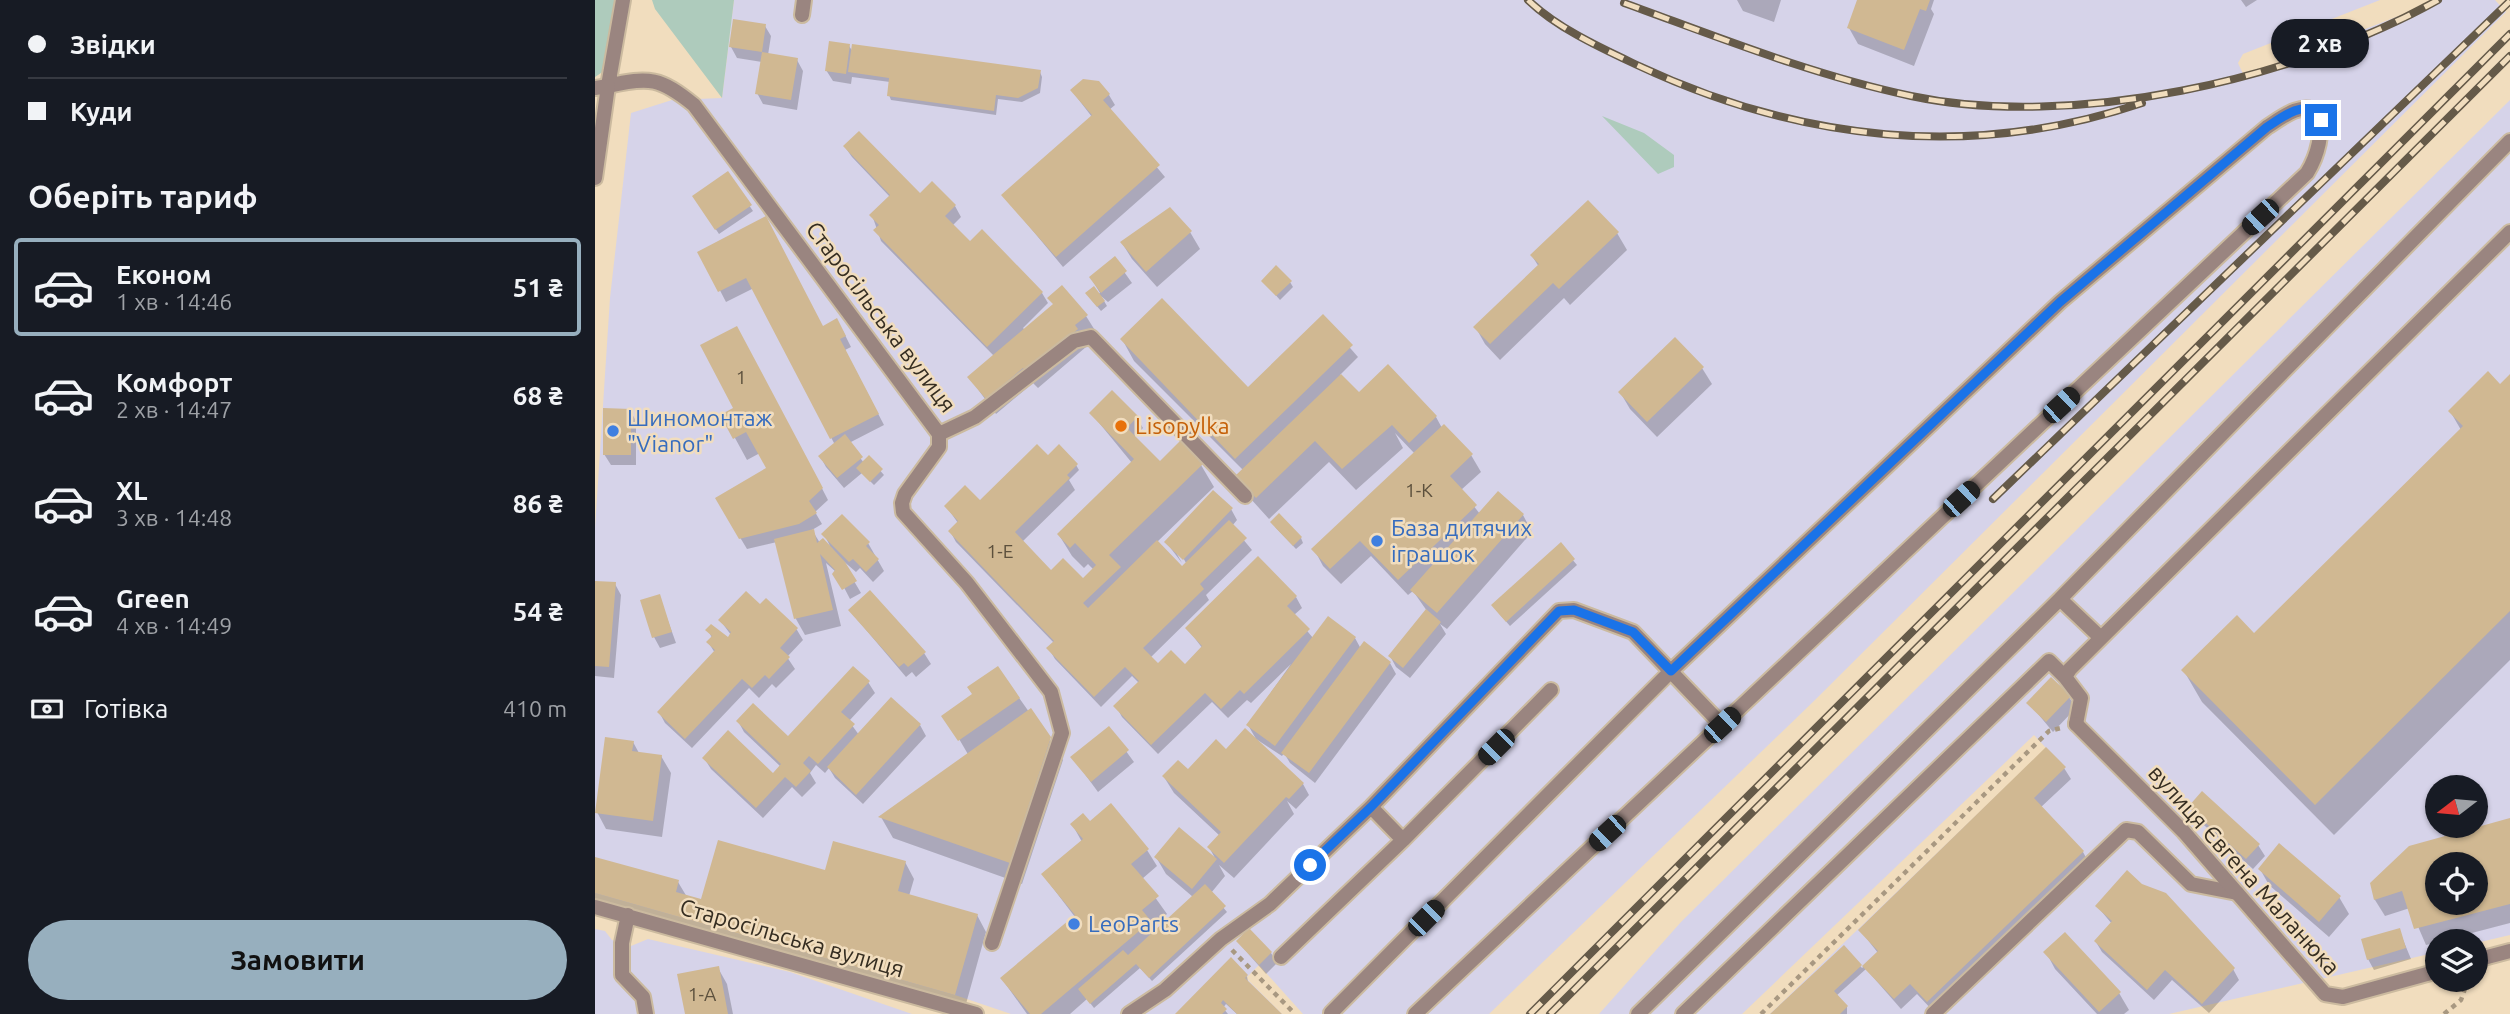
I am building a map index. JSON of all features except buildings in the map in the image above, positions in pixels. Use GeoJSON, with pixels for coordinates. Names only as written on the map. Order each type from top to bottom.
{"type":"FeatureCollection","features":[{"type":"Feature","properties":{"kind":"street"},"geometry":{"type":"LineString","coordinates":[[595,178],[601,87],[623,0]]}},
{"type":"Feature","properties":{"kind":"street","name":"Старосільська вулиця"},"geometry":{"type":"LineString","coordinates":[[601,87],[644,79],[663,82],[694,105],[939,434],[939,447],[905,494],[903,512],[967,583],[1051,692],[1062,733],[992,943]]}},
{"type":"Feature","properties":{"kind":"street"},"geometry":{"type":"LineString","coordinates":[[1331,1013],[1671,671],[2060,302],[2267,127],[2288,114],[2306,108],[2317,112],[2322,127],[2313,163],[2307,173],[1415,1014]]}},
{"type":"Feature","properties":{"kind":"street"},"geometry":{"type":"LineString","coordinates":[[1638,1014],[2060,599],[2510,141]]}},
{"type":"Feature","properties":{"kind":"street"},"geometry":{"type":"LineString","coordinates":[[2065,677],[2101,638],[2510,232]]}},
{"type":"Feature","properties":{"kind":"street"},"geometry":{"type":"LineString","coordinates":[[939,434],[975,417],[1075,341],[1091,337],[1245,496]]}},
{"type":"Feature","properties":{"kind":"street"},"geometry":{"type":"LineString","coordinates":[[2060,599],[2101,638]]}},
{"type":"Feature","properties":{"kind":"street"},"geometry":{"type":"LineString","coordinates":[[1129,1014],[1165,990],[1221,939],[1270,904],[1371,807],[1559,611],[1574,610],[1633,632],[1722,725]]}},
{"type":"Feature","properties":{"kind":"street"},"geometry":{"type":"LineString","coordinates":[[1683,1014],[2049,661],[2081,698],[2075,724]]}},
{"type":"Feature","properties":{"kind":"street"},"geometry":{"type":"LineString","coordinates":[[1281,957],[1403,840],[1551,690]]}},
{"type":"Feature","properties":{"kind":"street","name":"вулиця Євгена Маланюка"},"geometry":{"type":"LineString","coordinates":[[2075,724],[2184,832],[2325,994],[2343,997],[2425,975]]}},
{"type":"Feature","properties":{"kind":"street"},"geometry":{"type":"LineString","coordinates":[[1371,807],[1403,840]]}},
{"type":"Feature","properties":{"kind":"street"},"geometry":{"type":"LineString","coordinates":[[1933,1014],[2126,830],[2134,829],[2138,832],[2191,884],[2237,893]]}},
{"type":"Feature","properties":{"kind":"street","name":"Старосільська вулиця"},"geometry":{"type":"LineString","coordinates":[[595,906],[976,1014]]}},
{"type":"Feature","properties":{"kind":"street"},"geometry":{"type":"LineString","coordinates":[[628,915],[622,943],[622,975],[643,997],[646,1014]]}},
{"type":"Feature","properties":{"kind":"street"},"geometry":{"type":"LineString","coordinates":[[2488,957],[2510,951]]}},
{"type":"Feature","properties":{"kind":"path"},"geometry":{"type":"LineString","coordinates":[[1761,1014],[2049,731],[2075,724]]}},
{"type":"Feature","properties":{"kind":"path"},"geometry":{"type":"LineString","coordinates":[[1221,939],[1295,1014]]}},
{"type":"Feature","properties":{"kind":"path"},"geometry":{"type":"LineString","coordinates":[[2444,1014],[2461,1000],[2464,992]]}},
{"type":"Feature","properties":{"kind":"shaded area"},"geometry":{"type":"Polygon","coordinates":[[[734,0],[2380,0],[2243,54],[2238,63],[2244,76],[2440,0],[2495,0],[2506,12],[1815,700],[1489,1014],[1303,1014],[1259,965],[1246,978],[1282,1014],[1011,1014],[955,995],[595,893],[595,528],[610,298],[631,113],[672,100],[722,98],[734,0]]]}},
{"type":"Feature","properties":{"kind":"shaded area"},"geometry":{"type":"Polygon","coordinates":[[[2510,100],[2510,935],[2488,940],[2488,929],[2425,929],[2425,955],[2169,1014],[1770,1014],[2046,748],[2034,735],[1742,1014],[1599,1014],[1681,922],[2510,100]]]}},
{"type":"Feature","properties":{"kind":"shaded area"},"geometry":{"type":"Polygon","coordinates":[[[595,929],[605,931],[612,940],[631,946],[648,939],[790,972],[912,1014],[595,1014],[595,929]]]}},
{"type":"Feature","properties":{"kind":"green space"},"geometry":{"type":"Polygon","coordinates":[[[595,0],[615,0],[604,71],[595,77],[595,0]]]}},
{"type":"Feature","properties":{"kind":"green space"},"geometry":{"type":"Polygon","coordinates":[[[652,0],[734,0],[722,98],[655,9],[652,0]]]}},
{"type":"Feature","properties":{"kind":"green space"},"geometry":{"type":"Polygon","coordinates":[[[1602,116],[1644,133],[1674,155],[1674,167],[1658,174],[1602,116]]]}},
{"type":"Feature","properties":{"kind":"railway"},"geometry":{"type":"LineString","coordinates":[[1528,0],[1566,28],[1637,65],[1698,91],[1760,111],[1823,126],[1886,134],[1949,137],[2013,132],[2078,121],[2142,103]]}},
{"type":"Feature","properties":{"kind":"railway"},"geometry":{"type":"LineString","coordinates":[[1624,3],[1766,54],[1874,87],[1911,96],[1974,105],[2041,107],[2111,102],[2181,91],[2251,74],[2318,54],[2381,28],[2438,0]]}},
{"type":"Feature","properties":{"kind":"railway"},"geometry":{"type":"LineString","coordinates":[[1993,499],[2510,1]]}},
{"type":"Feature","properties":{"kind":"railway"},"geometry":{"type":"LineString","coordinates":[[1530,1014],[2510,34]]}},
{"type":"Feature","properties":{"kind":"railway"},"geometry":{"type":"LineString","coordinates":[[1550,1014],[2510,56]]}},
{"type":"Feature","properties":{"kind":"place","name":"Lisopylka"},"geometry":{"type":"Point","coordinates":[1121,426]}},
{"type":"Feature","properties":{"kind":"place","name":"Шиномонтаж \"Vianor\""},"geometry":{"type":"Point","coordinates":[613,431]}},
{"type":"Feature","properties":{"kind":"place","name":"База дитячих іграшок"},"geometry":{"type":"Point","coordinates":[1377,541]}},
{"type":"Feature","properties":{"kind":"place","name":"LeoParts"},"geometry":{"type":"Point","coordinates":[1074,924]}},
{"type":"Feature","properties":{"kind":"route"},"geometry":{"type":"LineString","coordinates":[[1310,865],[1371,807],[1559,611],[1574,610],[1633,632],[1671,671],[2060,302],[2267,127],[2288,114],[2306,108],[2312,108],[2321,120]]}}]}
